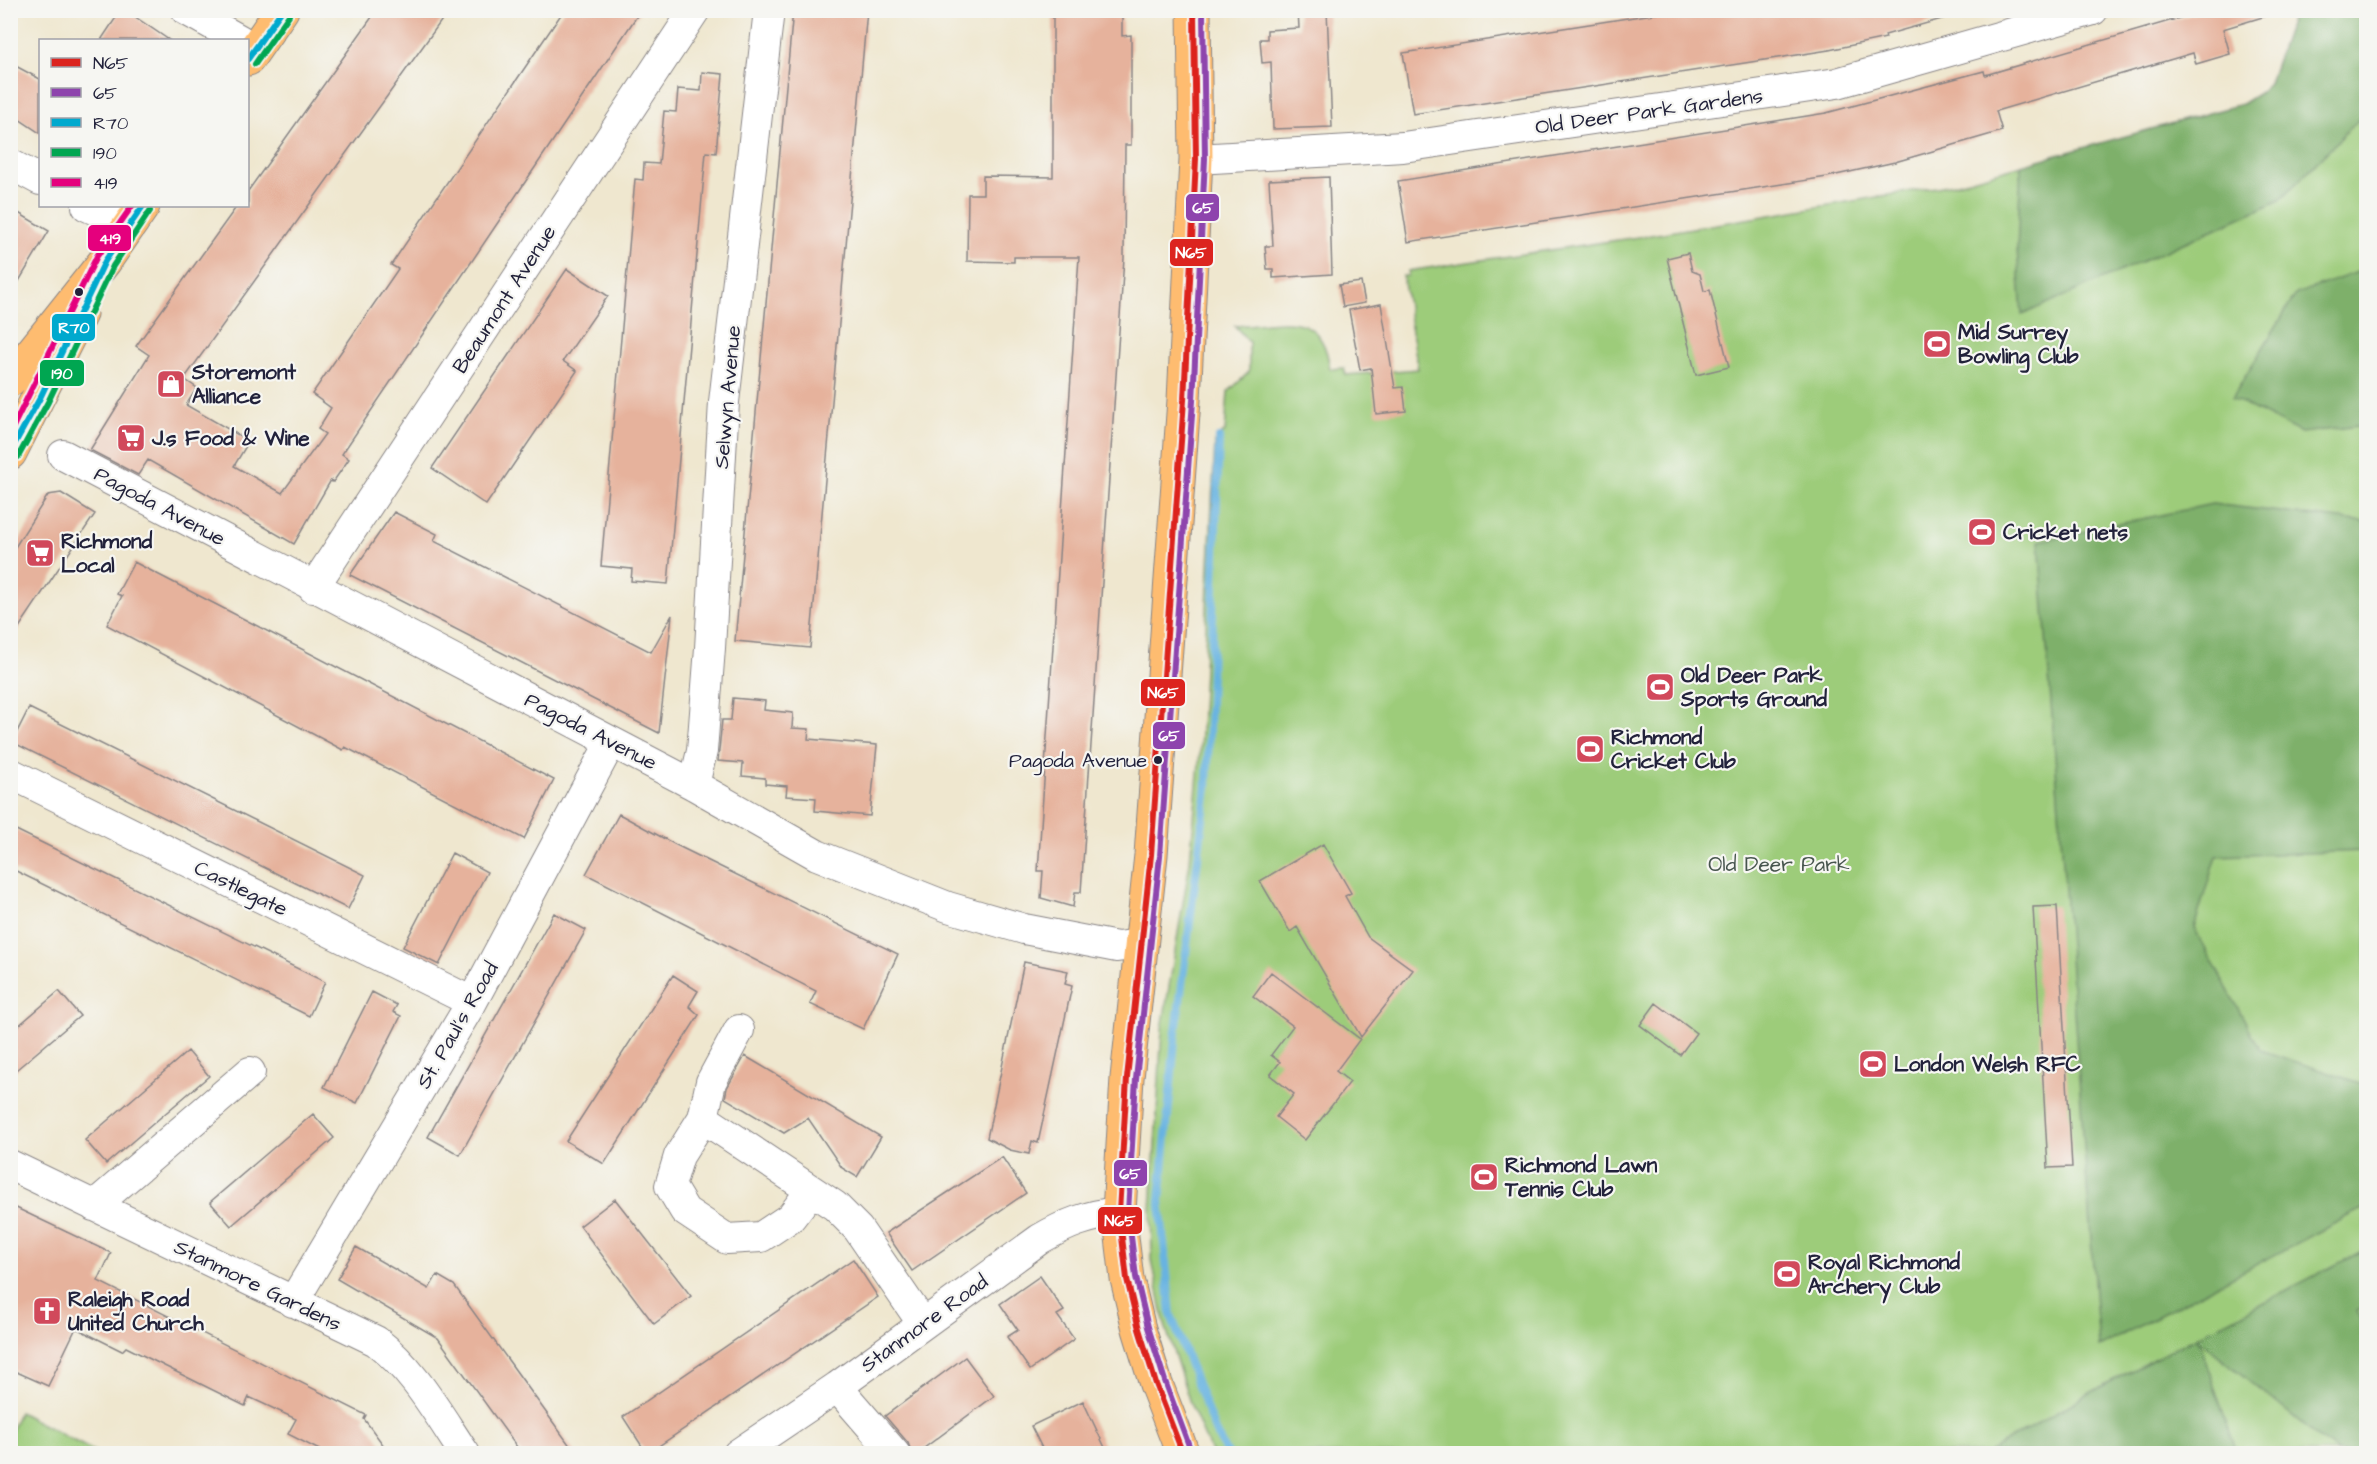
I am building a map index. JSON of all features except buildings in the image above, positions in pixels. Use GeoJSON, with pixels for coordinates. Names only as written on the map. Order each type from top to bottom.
{"type":"FeatureCollection","features":[{"type":"Feature","properties":{"kind":"main road"},"geometry":{"type":"LineString","coordinates":[[249,46],[282,10]]}},
{"type":"Feature","properties":{"kind":"main road"},"geometry":{"type":"LineString","coordinates":[[1183,1454],[1156,1384],[1139,1329],[1127,1280],[1119,1212],[1123,1128],[1151,855],[1174,549],[1196,159],[1194,10]]}},
{"type":"Feature","properties":{"kind":"main road"},"geometry":{"type":"LineString","coordinates":[[10,380],[105,261],[136,215]]}},
{"type":"Feature","properties":{"kind":"main road"},"geometry":{"type":"LineString","coordinates":[[10,453],[40,398],[105,261]]}},
{"type":"Feature","properties":{"kind":"street"},"geometry":{"type":"LineString","coordinates":[[186,10],[233,39]]}},
{"type":"Feature","properties":{"kind":"street","name":"Beaumont Avenue"},"geometry":{"type":"LineString","coordinates":[[313,588],[695,10]]}},
{"type":"Feature","properties":{"kind":"street","name":"Selwyn Avenue"},"geometry":{"type":"LineString","coordinates":[[694,784],[702,751],[710,660],[724,402],[769,10]]}},
{"type":"Feature","properties":{"kind":"street","name":"Old Deer Park Gardens"},"geometry":{"type":"LineString","coordinates":[[1196,159],[1403,147],[1837,82],[2093,10]]}},
{"type":"Feature","properties":{"kind":"street"},"geometry":{"type":"LineString","coordinates":[[10,164],[39,179]]}},
{"type":"Feature","properties":{"kind":"street"},"geometry":{"type":"LineString","coordinates":[[92,207],[136,215]]}},
{"type":"Feature","properties":{"kind":"street","name":"Pagoda Avenue"},"geometry":{"type":"LineString","coordinates":[[63,455],[313,588],[694,784],[817,855],[948,907],[1024,929],[1117,947],[1140,945]]}},
{"type":"Feature","properties":{"kind":"street","name":"St. Paul’s Road"},"geometry":{"type":"LineString","coordinates":[[293,1302],[472,1002],[610,742]]}},
{"type":"Feature","properties":{"kind":"street","name":"Castlegate"},"geometry":{"type":"LineString","coordinates":[[10,773],[472,1002]]}},
{"type":"Feature","properties":{"kind":"street"},"geometry":{"type":"LineString","coordinates":[[739,1030],[711,1082],[703,1118],[679,1156],[670,1186],[685,1211],[727,1239],[760,1237],[791,1217],[811,1191]]}},
{"type":"Feature","properties":{"kind":"street"},"geometry":{"type":"LineString","coordinates":[[94,1206],[250,1072]]}},
{"type":"Feature","properties":{"kind":"street"},"geometry":{"type":"LineString","coordinates":[[703,1118],[835,1206],[858,1229],[923,1324]]}},
{"type":"Feature","properties":{"kind":"street","name":"Stanmore Gardens"},"geometry":{"type":"LineString","coordinates":[[10,1165],[376,1341],[395,1355],[465,1454]]}},
{"type":"Feature","properties":{"kind":"street","name":"Stanmore Road"},"geometry":{"type":"LineString","coordinates":[[738,1454],[837,1387],[1010,1260],[1059,1228],[1090,1215],[1119,1212]]}},
{"type":"Feature","properties":{"kind":"street"},"geometry":{"type":"LineString","coordinates":[[837,1387],[896,1454]]}},
{"type":"Feature","properties":{"kind":"green space","name":"Old Deer Park"},"geometry":{"type":"Polygon","coordinates":[[[2294,11],[2366,11],[2366,1453],[1212,1454],[1190,1403],[1164,1322],[1152,1260],[1151,1210],[1162,1029],[1190,861],[1200,752],[1215,442],[1219,435],[1225,432],[1228,392],[1249,372],[1249,342],[1235,326],[1284,322],[1309,327],[1319,336],[1326,349],[1330,369],[1344,368],[1346,375],[1418,369],[1403,276],[1408,276],[1408,271],[1645,236],[1954,184],[2242,104],[2261,92],[2269,83],[2294,11]]]}},
{"type":"Feature","properties":{"kind":"green space"},"geometry":{"type":"Polygon","coordinates":[[[2294,11],[2366,11],[2366,112],[2280,200],[2022,315],[2017,249],[2021,165],[2242,104],[2261,92],[2269,83],[2294,11]]]}},
{"type":"Feature","properties":{"kind":"green space"},"geometry":{"type":"Polygon","coordinates":[[[2366,269],[2366,425],[2301,433],[2232,398],[2296,294],[2366,269]]]}},
{"type":"Feature","properties":{"kind":"green space"},"geometry":{"type":"Polygon","coordinates":[[[2212,504],[2366,522],[2366,851],[2216,856],[2194,928],[2261,1050],[2366,1085],[2366,1207],[2099,1347],[2039,541],[2212,504]]]}},
{"type":"Feature","properties":{"kind":"green space"},"geometry":{"type":"Polygon","coordinates":[[[2366,1249],[2366,1307],[2357,1311],[2366,1335],[2366,1453],[2338,1453],[2198,1339],[2237,1453],[1986,1453],[2104,1385],[2366,1249]]]}},
{"type":"Feature","properties":{"kind":"green space"},"geometry":{"type":"Polygon","coordinates":[[[19,1412],[97,1453],[11,1453],[11,1431],[19,1412]]]}},
{"type":"Feature","properties":{"kind":"waterway"},"geometry":{"type":"LineString","coordinates":[[1219,438],[1207,787],[1175,1040],[1160,1201],[1171,1315],[1215,1431],[1227,1454]]}},
{"type":"Feature","properties":{"kind":"transit line","name":"R70"},"geometry":{"type":"LineString","coordinates":[[249,58],[282,10]]}},
{"type":"Feature","properties":{"kind":"transit line","name":"N65"},"geometry":{"type":"LineString","coordinates":[[1183,1454],[1156,1384],[1139,1329],[1127,1279],[1119,1212],[1127,1078],[1151,855],[1184,400],[1196,159],[1194,10]]}},
{"type":"Feature","properties":{"kind":"transit line","name":"65"},"geometry":{"type":"LineString","coordinates":[[1191,1451],[1148,1327],[1136,1277],[1128,1212],[1136,1079],[1160,856],[1193,401],[1205,159],[1203,10]]}},
{"type":"Feature","properties":{"kind":"transit line","name":"190"},"geometry":{"type":"LineString","coordinates":[[255,64],[289,15]]}},
{"type":"Feature","properties":{"kind":"transit line","name":"419"},"geometry":{"type":"LineString","coordinates":[[10,433],[97,256],[131,207]]}},
{"type":"Feature","properties":{"kind":"transit line","name":"R70"},"geometry":{"type":"LineString","coordinates":[[10,452],[40,398],[105,261],[142,207]]}},
{"type":"Feature","properties":{"kind":"transit line","name":"190"},"geometry":{"type":"LineString","coordinates":[[18,457],[48,402],[113,266],[150,211]]}},
{"type":"Feature","properties":{"kind":"place","name":"Mid Surrey Bowling Club"},"geometry":{"type":"Point","coordinates":[1937,344]}},
{"type":"Feature","properties":{"kind":"place","name":"Storemont Alliance"},"geometry":{"type":"Point","coordinates":[171,384]}},
{"type":"Feature","properties":{"kind":"place","name":"J.s Food & Wine"},"geometry":{"type":"Point","coordinates":[131,438]}},
{"type":"Feature","properties":{"kind":"place","name":"Cricket nets"},"geometry":{"type":"Point","coordinates":[1982,532]}},
{"type":"Feature","properties":{"kind":"place","name":"Richmond Local"},"geometry":{"type":"Point","coordinates":[40,553]}},
{"type":"Feature","properties":{"kind":"place","name":"Old Deer Park Sports Ground"},"geometry":{"type":"Point","coordinates":[1660,687]}},
{"type":"Feature","properties":{"kind":"place","name":"Richmond Cricket Club"},"geometry":{"type":"Point","coordinates":[1590,749]}},
{"type":"Feature","properties":{"kind":"place","name":"Pagoda Avenue"},"geometry":{"type":"Point","coordinates":[1158,760]}},
{"type":"Feature","properties":{"kind":"place","name":"London Welsh RFC"},"geometry":{"type":"Point","coordinates":[1873,1064]}},
{"type":"Feature","properties":{"kind":"place","name":"Richmond Lawn Tennis Club"},"geometry":{"type":"Point","coordinates":[1484,1177]}},
{"type":"Feature","properties":{"kind":"place","name":"Royal Richmond Archery Club"},"geometry":{"type":"Point","coordinates":[1787,1274]}},
{"type":"Feature","properties":{"kind":"place","name":"Raleigh Road United Church"},"geometry":{"type":"Point","coordinates":[47,1311]}}]}
